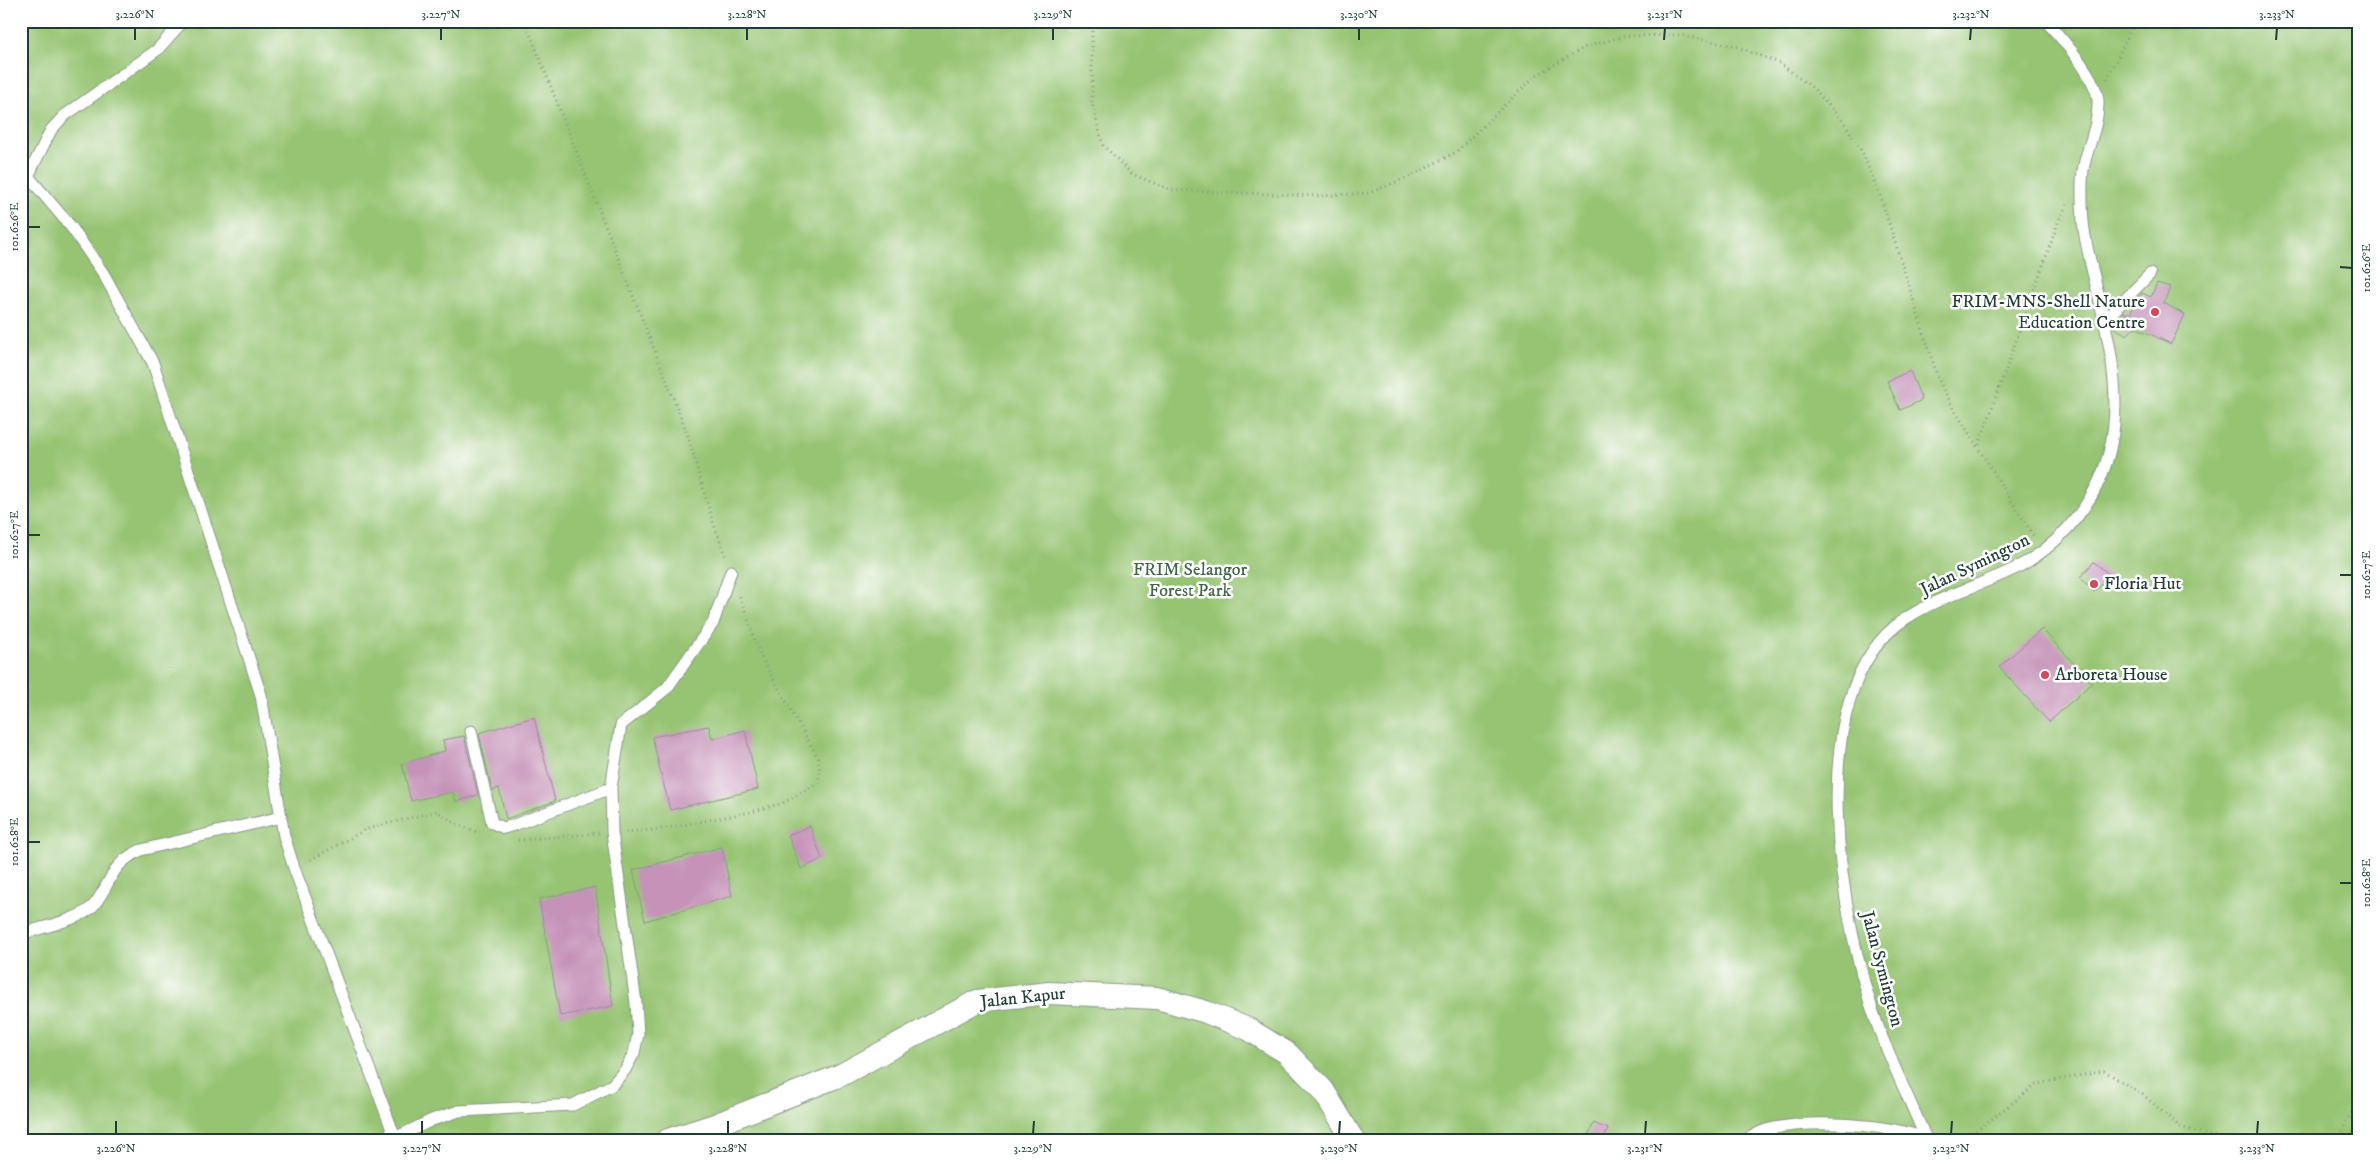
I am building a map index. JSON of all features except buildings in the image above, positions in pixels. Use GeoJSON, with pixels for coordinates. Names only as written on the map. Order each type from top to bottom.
{"type":"FeatureCollection","features":[{"type":"Feature","properties":{"kind":"street","name":"Jalan Kapur"},"geometry":{"type":"LineString","coordinates":[[668,1140],[715,1125],[841,1075],[977,1001],[1049,992],[1157,998],[1206,1012],[1248,1029],[1287,1053],[1323,1090],[1353,1140]]}},
{"type":"Feature","properties":{"kind":"lane"},"geometry":{"type":"LineString","coordinates":[[183,21],[158,50],[64,116],[51,130],[28,176],[72,228],[103,273],[153,363],[261,695],[281,817],[294,868],[395,1139],[432,1120],[459,1111],[573,1105],[612,1084],[625,1070],[634,1053],[638,1034],[636,1004],[612,832],[611,788],[620,726],[667,688],[679,672],[713,623],[731,571]]}},
{"type":"Feature","properties":{"kind":"lane"},"geometry":{"type":"LineString","coordinates":[[2046,21],[2078,58],[2098,98]]}},
{"type":"Feature","properties":{"kind":"lane","name":"Jalan Symington"},"geometry":{"type":"LineString","coordinates":[[1928,1139],[1879,1031],[1858,957],[1844,891],[1839,846],[1838,762],[1843,723],[1853,688],[1866,661],[1884,637],[1903,620],[1958,591],[2016,568],[2043,551],[2071,524],[2087,502],[2104,466],[2112,444],[2114,388],[2104,320],[2087,248],[2083,220],[2083,172],[2096,122],[2098,98]]}},
{"type":"Feature","properties":{"kind":"lane"},"geometry":{"type":"LineString","coordinates":[[2104,320],[2150,274]]}},
{"type":"Feature","properties":{"kind":"lane"},"geometry":{"type":"LineString","coordinates":[[471,731],[492,823],[499,827],[514,825],[611,788]]}},
{"type":"Feature","properties":{"kind":"lane"},"geometry":{"type":"LineString","coordinates":[[21,934],[88,910],[93,906],[116,867],[127,857],[141,850],[281,817]]}},
{"type":"Feature","properties":{"kind":"lane"},"geometry":{"type":"LineString","coordinates":[[1745,1140],[1764,1130],[1801,1124],[1889,1129],[1928,1139]]}},
{"type":"Feature","properties":{"kind":"path"},"geometry":{"type":"LineString","coordinates":[[516,840],[656,830],[752,812],[783,803],[818,783],[820,771],[818,758],[761,657],[712,519],[688,433],[525,21]]}},
{"type":"Feature","properties":{"kind":"path"},"geometry":{"type":"LineString","coordinates":[[1092,21],[1092,104],[1103,145],[1132,174],[1171,190],[1318,196],[1369,193],[1411,176],[1456,152],[1535,76],[1583,48],[1624,36],[1679,35],[1735,46],[1779,63],[1813,88],[1844,122],[1863,154],[1881,198],[1938,378],[1953,408],[1979,445],[2043,551]]}},
{"type":"Feature","properties":{"kind":"path"},"geometry":{"type":"LineString","coordinates":[[2098,98],[2134,21]]}},
{"type":"Feature","properties":{"kind":"path"},"geometry":{"type":"LineString","coordinates":[[1979,445],[2059,220],[2083,172]]}},
{"type":"Feature","properties":{"kind":"path"},"geometry":{"type":"LineString","coordinates":[[294,868],[367,829],[437,811],[456,824],[483,834]]}},
{"type":"Feature","properties":{"kind":"path"},"geometry":{"type":"LineString","coordinates":[[1964,1140],[2037,1084],[2104,1071],[2142,1094],[2180,1127],[2226,1140]]}},
{"type":"Feature","properties":{"kind":"path"},"geometry":{"type":"LineString","coordinates":[[2337,1140],[2352,1112],[2359,1105]]}},
{"type":"Feature","properties":{"kind":"green space","name":"FRIM Selangor Forest Park"},"geometry":{"type":"Polygon","coordinates":[[[21,21],[2359,21],[2359,1140],[21,1140],[21,21]]]}},
{"type":"Feature","properties":{"kind":"place","name":"FRIM-MNS-Shell Nature Education Centre"},"geometry":{"type":"Point","coordinates":[2155,312]}},
{"type":"Feature","properties":{"kind":"place","name":"Floria Hut"},"geometry":{"type":"Point","coordinates":[2094,584]}},
{"type":"Feature","properties":{"kind":"place","name":"Arboreta House"},"geometry":{"type":"Point","coordinates":[2045,675]}}]}
